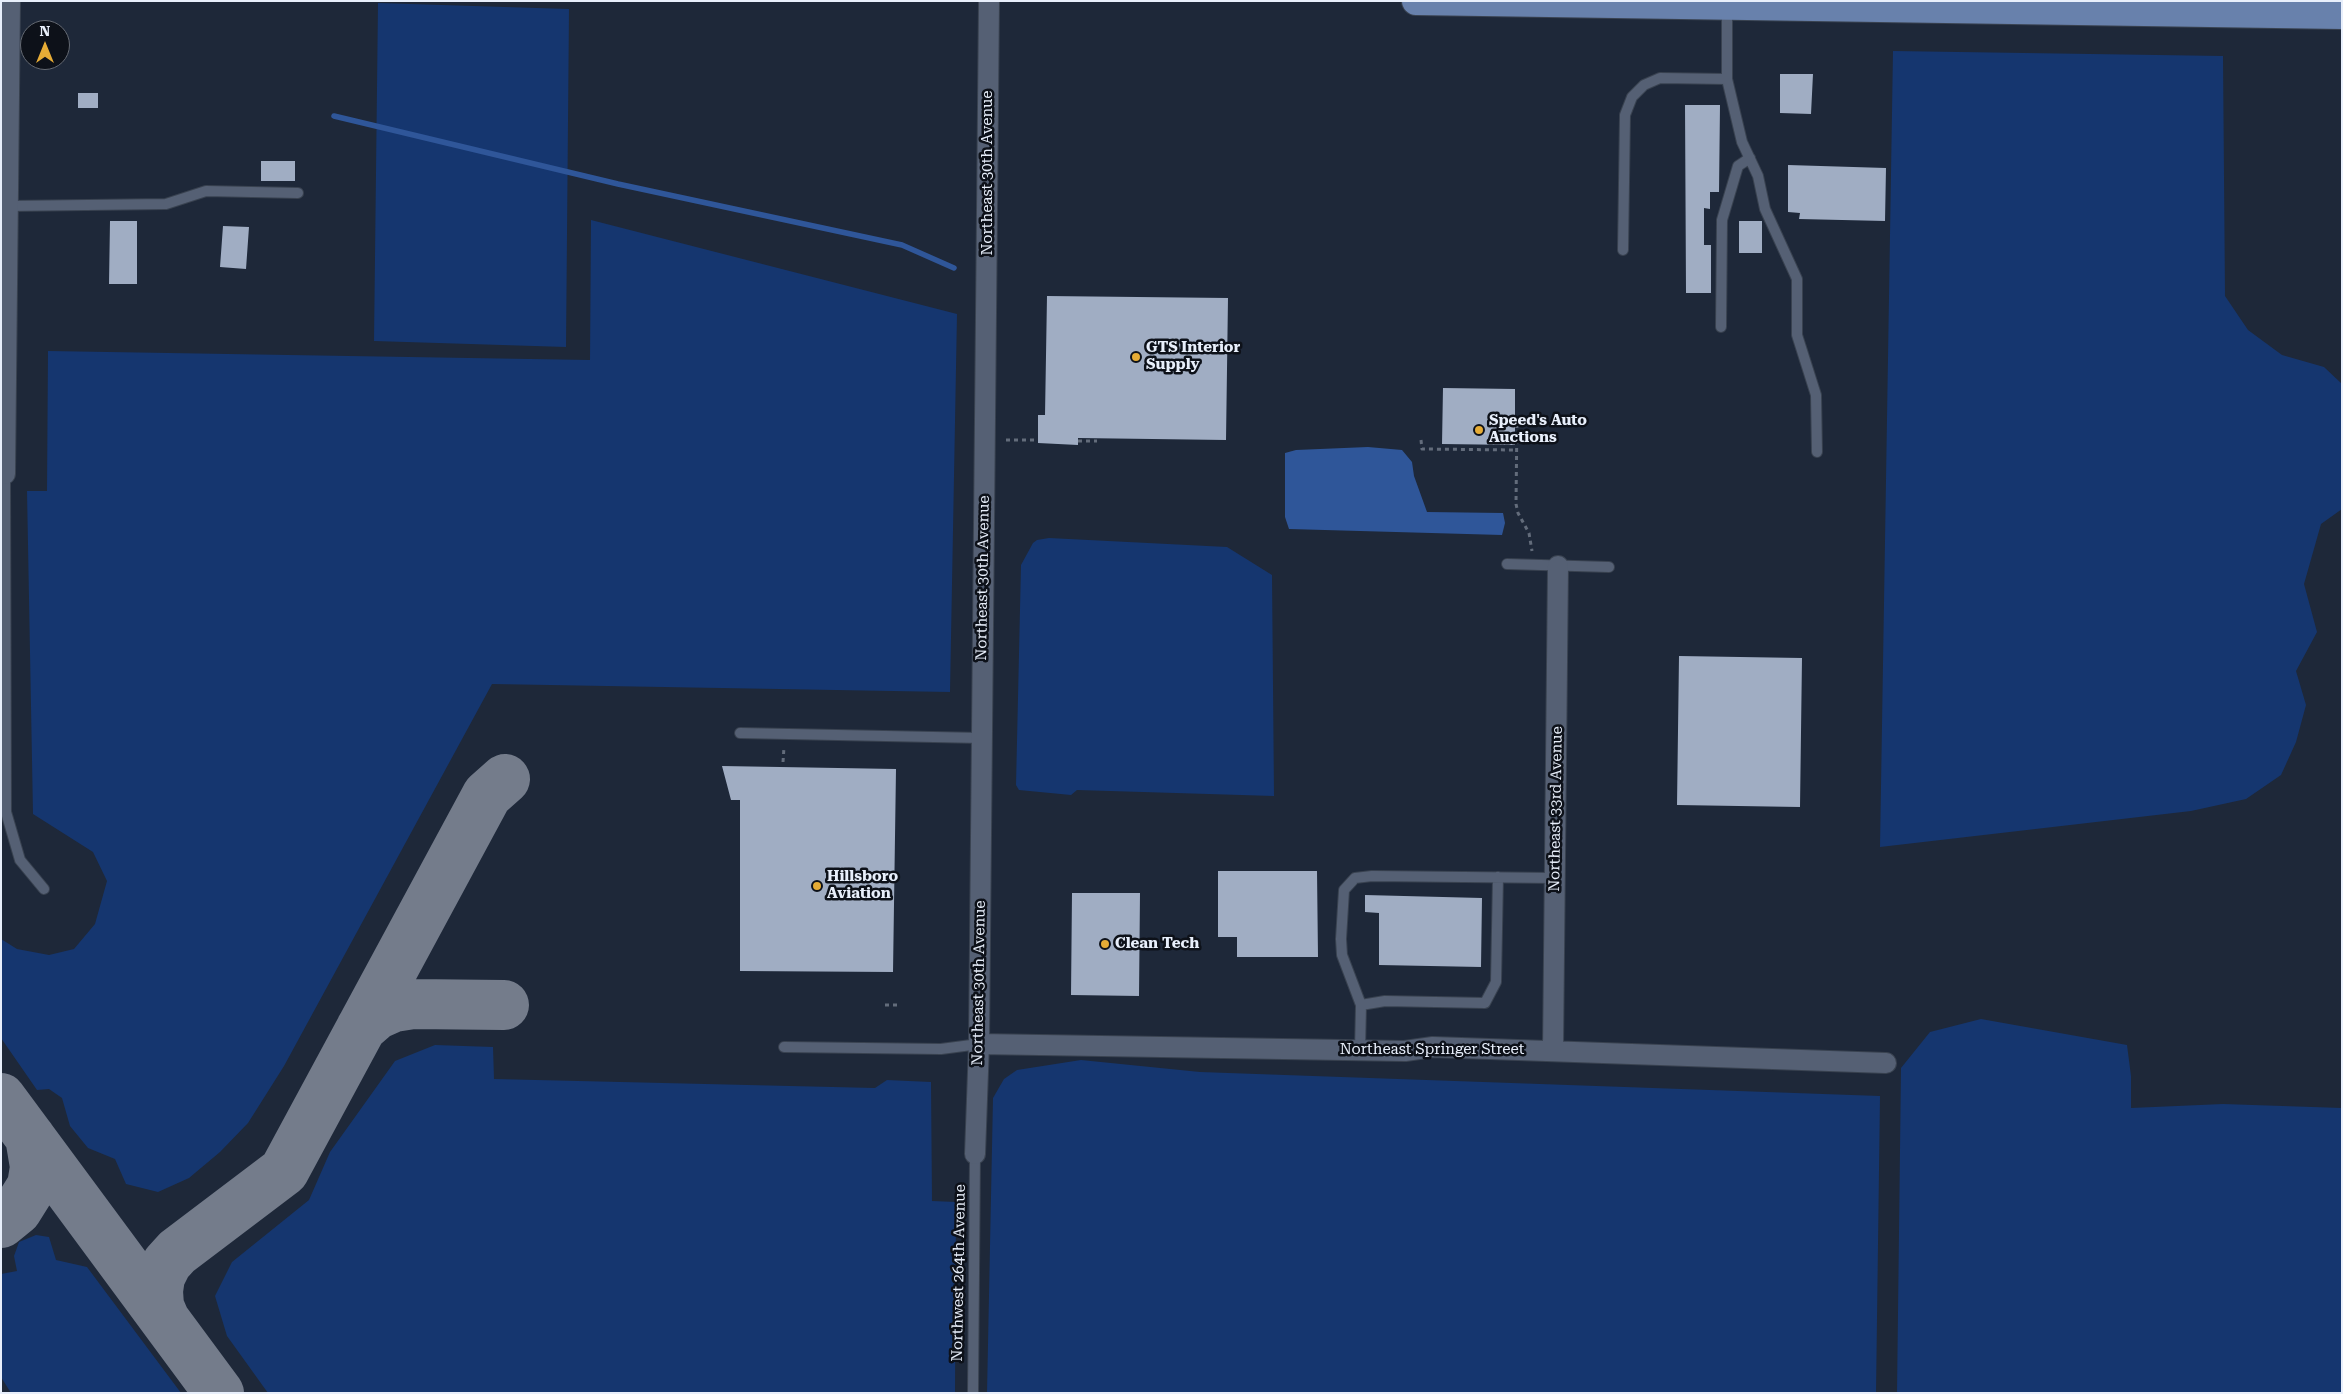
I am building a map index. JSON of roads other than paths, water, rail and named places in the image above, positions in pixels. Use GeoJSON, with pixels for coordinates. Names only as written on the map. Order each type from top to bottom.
{"type":"FeatureCollection","features":[{"type":"Feature","properties":{"kind":"main road"},"geometry":{"type":"LineString","coordinates":[[1416,1],[2342,15]]}},
{"type":"Feature","properties":{"kind":"street"},"geometry":{"type":"LineString","coordinates":[[5,474],[3,333],[10,1]]}},
{"type":"Feature","properties":{"kind":"street","name":"Northeast 30th Avenue"},"geometry":{"type":"LineString","coordinates":[[975,1154],[979,1044],[989,1]]}},
{"type":"Feature","properties":{"kind":"street","name":"Northeast 33rd Avenue"},"geometry":{"type":"LineString","coordinates":[[1553,1052],[1558,566]]}},
{"type":"Feature","properties":{"kind":"street","name":"Northeast Springer Street"},"geometry":{"type":"LineString","coordinates":[[979,1044],[1405,1051],[1433,1047],[1886,1063]]}},
{"type":"Feature","properties":{"kind":"lane"},"geometry":{"type":"LineString","coordinates":[[1728,6],[1727,79],[1742,142],[1758,176],[1765,209],[1797,279],[1798,335],[1816,395],[1817,452]]}},
{"type":"Feature","properties":{"kind":"lane"},"geometry":{"type":"LineString","coordinates":[[1623,250],[1625,115],[1632,97],[1644,85],[1660,78],[1727,79]]}},
{"type":"Feature","properties":{"kind":"lane"},"geometry":{"type":"LineString","coordinates":[[1721,327],[1722,220],[1738,166],[1750,158]]}},
{"type":"Feature","properties":{"kind":"lane"},"geometry":{"type":"LineString","coordinates":[[7,206],[166,204],[206,191],[298,193]]}},
{"type":"Feature","properties":{"kind":"lane"},"geometry":{"type":"LineString","coordinates":[[5,474],[6,812],[20,860],[44,889]]}},
{"type":"Feature","properties":{"kind":"lane"},"geometry":{"type":"LineString","coordinates":[[1507,564],[1609,567]]}},
{"type":"Feature","properties":{"kind":"lane"},"geometry":{"type":"LineString","coordinates":[[740,733],[982,738]]}},
{"type":"Feature","properties":{"kind":"lane"},"geometry":{"type":"LineString","coordinates":[[1360,1050],[1361,1005],[1342,955],[1341,947],[1344,890],[1355,878],[1372,876],[1555,878]]}},
{"type":"Feature","properties":{"kind":"lane"},"geometry":{"type":"LineString","coordinates":[[1361,1005],[1385,1001],[1485,1003],[1496,982],[1498,877]]}},
{"type":"Feature","properties":{"kind":"lane"},"geometry":{"type":"LineString","coordinates":[[784,1047],[941,1049],[979,1044]]}},
{"type":"Feature","properties":{"kind":"lane","name":"Northwest 264th Avenue"},"geometry":{"type":"LineString","coordinates":[[973,1393],[975,1154]]}},
{"type":"Feature","properties":{"kind":"waterway"},"geometry":{"type":"LineString","coordinates":[[334,116],[618,184],[902,245],[954,268]]}},
{"type":"Feature","properties":{"kind":"place","name":"GTS Interior Supply"},"geometry":{"type":"Point","coordinates":[1136,357]}},
{"type":"Feature","properties":{"kind":"place","name":"Speed's Auto Auctions"},"geometry":{"type":"Point","coordinates":[1479,430]}},
{"type":"Feature","properties":{"kind":"place","name":"Hillsboro Aviation"},"geometry":{"type":"Point","coordinates":[817,886]}},
{"type":"Feature","properties":{"kind":"place","name":"Clean Tech"},"geometry":{"type":"Point","coordinates":[1105,944]}}]}
